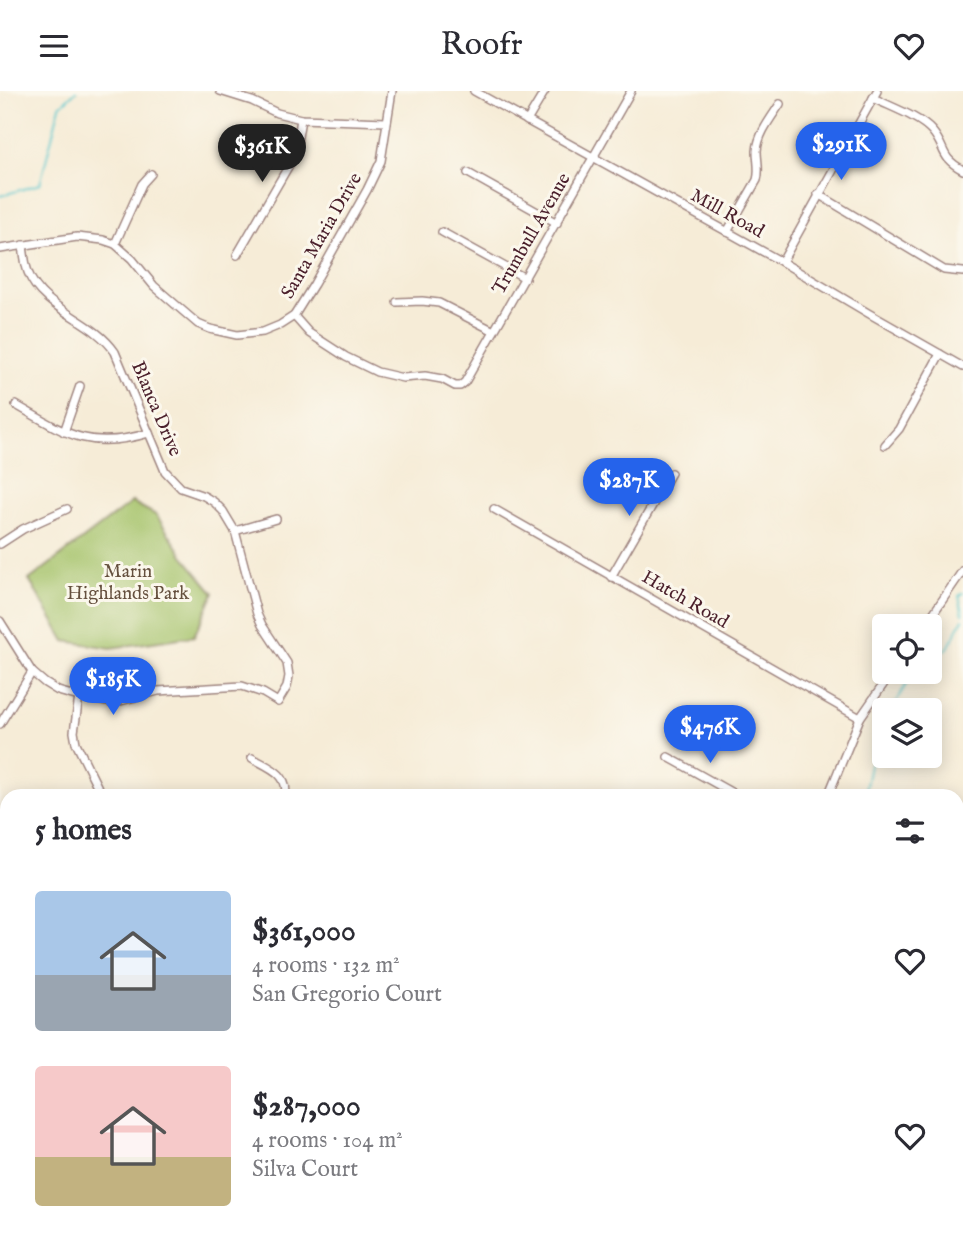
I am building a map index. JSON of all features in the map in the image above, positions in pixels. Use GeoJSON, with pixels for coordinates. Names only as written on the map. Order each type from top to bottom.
{"type":"FeatureCollection","features":[{"type":"Feature","properties":{"kind":"street"},"geometry":{"type":"LineString","coordinates":[[220,91],[277,113],[301,119],[386,122]]}},
{"type":"Feature","properties":{"kind":"street","name":"Santa Maria Drive"},"geometry":{"type":"LineString","coordinates":[[115,244],[132,259],[154,286],[198,324],[210,330],[237,335],[262,332],[280,325],[294,316],[314,284],[382,161],[392,91]]}},
{"type":"Feature","properties":{"kind":"street","name":"Mill Road"},"geometry":{"type":"LineString","coordinates":[[474,91],[782,262],[963,367]]}},
{"type":"Feature","properties":{"kind":"street"},"geometry":{"type":"LineString","coordinates":[[527,121],[545,91]]}},
{"type":"Feature","properties":{"kind":"street","name":"Trumbull Avenue"},"geometry":{"type":"LineString","coordinates":[[294,316],[309,333],[377,372],[403,378],[425,376],[460,386],[465,382],[631,91]]}},
{"type":"Feature","properties":{"kind":"street"},"geometry":{"type":"LineString","coordinates":[[782,262],[875,95],[925,124],[950,163],[963,170]]}},
{"type":"Feature","properties":{"kind":"street"},"geometry":{"type":"LineString","coordinates":[[727,232],[757,180],[760,136],[780,104]]}},
{"type":"Feature","properties":{"kind":"street"},"geometry":{"type":"LineString","coordinates":[[237,255],[292,160],[301,119]]}},
{"type":"Feature","properties":{"kind":"street"},"geometry":{"type":"LineString","coordinates":[[468,173],[557,223]]}},
{"type":"Feature","properties":{"kind":"street"},"geometry":{"type":"LineString","coordinates":[[0,249],[85,237],[115,244],[142,184],[151,174]]}},
{"type":"Feature","properties":{"kind":"street"},"geometry":{"type":"LineString","coordinates":[[818,194],[944,270],[963,272]]}},
{"type":"Feature","properties":{"kind":"street"},"geometry":{"type":"LineString","coordinates":[[442,232],[525,278]]}},
{"type":"Feature","properties":{"kind":"street","name":"Blanca Drive"},"geometry":{"type":"LineString","coordinates":[[23,245],[28,274],[41,293],[95,330],[110,344],[165,471],[181,488],[204,496],[223,511],[234,531],[257,614],[283,655],[289,676],[288,687],[278,702],[263,693],[242,686],[158,691],[113,703],[79,697]]}},
{"type":"Feature","properties":{"kind":"street"},"geometry":{"type":"LineString","coordinates":[[397,302],[439,303],[494,331]]}},
{"type":"Feature","properties":{"kind":"street"},"geometry":{"type":"LineString","coordinates":[[885,446],[899,429],[940,354]]}},
{"type":"Feature","properties":{"kind":"street"},"geometry":{"type":"LineString","coordinates":[[64,432],[80,386]]}},
{"type":"Feature","properties":{"kind":"street"},"geometry":{"type":"LineString","coordinates":[[16,405],[64,432],[91,439],[111,441],[149,433]]}},
{"type":"Feature","properties":{"kind":"street"},"geometry":{"type":"LineString","coordinates":[[611,577],[671,473]]}},
{"type":"Feature","properties":{"kind":"street"},"geometry":{"type":"LineString","coordinates":[[0,544],[23,529],[67,509]]}},
{"type":"Feature","properties":{"kind":"street","name":"Hatch Road"},"geometry":{"type":"LineString","coordinates":[[494,509],[860,718]]}},
{"type":"Feature","properties":{"kind":"street"},"geometry":{"type":"LineString","coordinates":[[234,531],[276,519]]}},
{"type":"Feature","properties":{"kind":"street"},"geometry":{"type":"LineString","coordinates":[[933,614],[963,570]]}},
{"type":"Feature","properties":{"kind":"street"},"geometry":{"type":"LineString","coordinates":[[0,621],[32,672],[58,691],[79,697],[74,732],[76,743],[99,789]]}},
{"type":"Feature","properties":{"kind":"street"},"geometry":{"type":"LineString","coordinates":[[0,725],[32,672]]}},
{"type":"Feature","properties":{"kind":"street"},"geometry":{"type":"LineString","coordinates":[[831,789],[860,718],[884,684]]}},
{"type":"Feature","properties":{"kind":"street"},"geometry":{"type":"LineString","coordinates":[[668,757],[725,789]]}},
{"type":"Feature","properties":{"kind":"street"},"geometry":{"type":"LineString","coordinates":[[252,758],[282,777],[286,789]]}},
{"type":"Feature","properties":{"kind":"green space","name":"Marin Highlands Park"},"geometry":{"type":"Polygon","coordinates":[[[132,502],[156,515],[187,561],[214,593],[194,636],[111,648],[65,641],[29,580],[132,502]]]}},
{"type":"Feature","properties":{"kind":"waterway"},"geometry":{"type":"LineString","coordinates":[[0,196],[40,184],[60,106],[76,91]]}},
{"type":"Feature","properties":{"kind":"waterway"},"geometry":{"type":"LineString","coordinates":[[963,593],[959,596],[963,614]]}},
{"type":"Feature","properties":{"kind":"waterway"},"geometry":{"type":"LineString","coordinates":[[942,652],[948,648],[963,619]]}},
{"type":"Feature","properties":{"kind":"waterway"},"geometry":{"type":"LineString","coordinates":[[898,698],[907,684]]}},
{"type":"Feature","properties":{"kind":"waterway"},"geometry":{"type":"LineString","coordinates":[[865,789],[872,755]]}}]}
